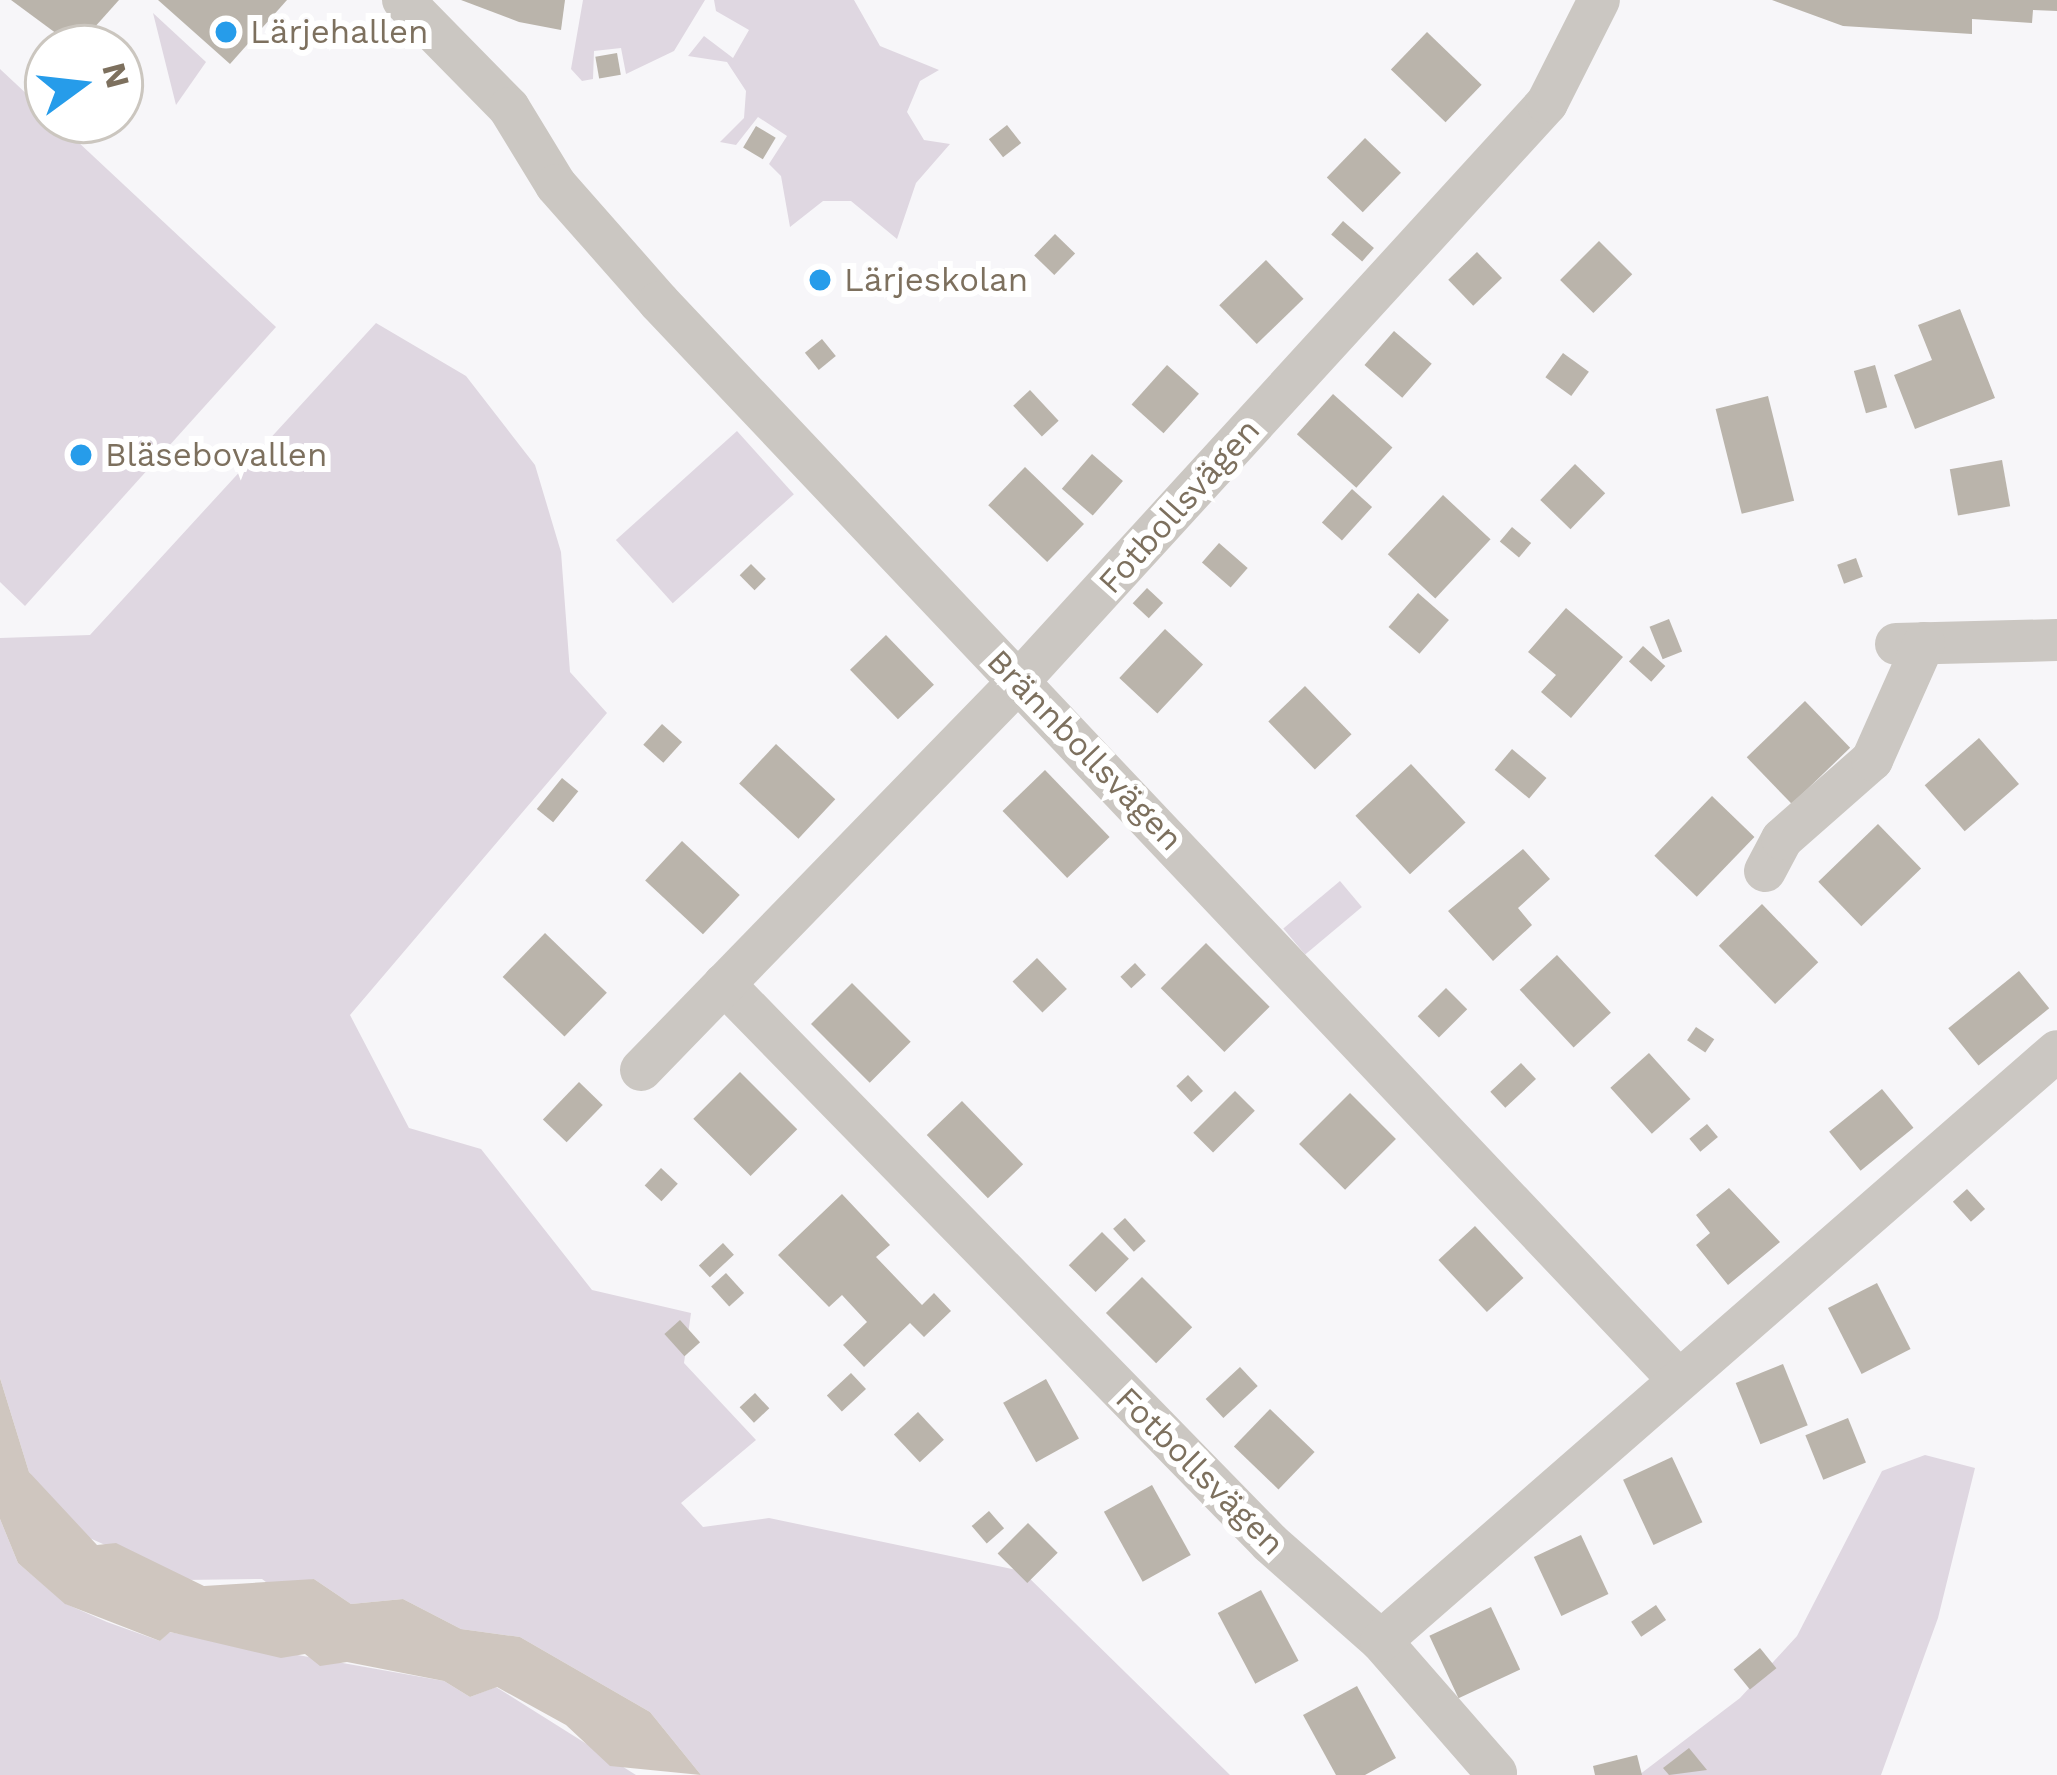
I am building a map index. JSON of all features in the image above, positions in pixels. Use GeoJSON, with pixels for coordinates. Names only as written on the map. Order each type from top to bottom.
{"type":"FeatureCollection","features":[{"type":"Feature","properties":{"kind":"street","name":"Brännbollsvägen"},"geometry":{"type":"LineString","coordinates":[[403,0],[509,108],[556,185],[820,474],[1677,1378]]}},
{"type":"Feature","properties":{"kind":"street","name":"Fotbollsvägen"},"geometry":{"type":"LineString","coordinates":[[641,1070],[1018,682],[1547,103],[1598,0]]}},
{"type":"Feature","properties":{"kind":"street"},"geometry":{"type":"LineString","coordinates":[[1765,871],[1782,839],[1872,760],[1908,643],[2057,640]]}},
{"type":"Feature","properties":{"kind":"street","name":"Fotbollsvägen"},"geometry":{"type":"LineString","coordinates":[[724,984],[1270,1543],[1381,1641],[1496,1773]]}},
{"type":"Feature","properties":{"kind":"street"},"geometry":{"type":"LineString","coordinates":[[1381,1641],[2057,1051]]}},
{"type":"Feature","properties":{"kind":"shaded area"},"geometry":{"type":"Polygon","coordinates":[[[583,0],[705,0],[674,51],[626,74],[621,48],[594,51],[593,79],[582,81],[571,69],[583,0]]]}},
{"type":"Feature","properties":{"kind":"shaded area"},"geometry":{"type":"Polygon","coordinates":[[[714,0],[854,0],[880,46],[939,70],[920,81],[907,112],[924,140],[950,144],[916,183],[897,239],[851,201],[823,201],[790,227],[781,176],[769,164],[787,136],[758,117],[736,145],[720,142],[744,118],[746,91],[727,62],[688,56],[704,36],[733,58],[749,30],[716,11],[714,0]]]}},
{"type":"Feature","properties":{"kind":"shaded area"},"geometry":{"type":"Polygon","coordinates":[[[153,13],[206,62],[176,105],[153,13]]]}},
{"type":"Feature","properties":{"kind":"shaded area","name":"Bläsebovallen"},"geometry":{"type":"Polygon","coordinates":[[[0,69],[24,91],[24,144],[80,144],[276,327],[25,606],[0,582],[0,69]]]}},
{"type":"Feature","properties":{"kind":"shaded area"},"geometry":{"type":"Polygon","coordinates":[[[376,323],[466,376],[535,465],[561,552],[570,672],[607,713],[350,1015],[409,1128],[481,1149],[592,1290],[691,1313],[684,1363],[756,1440],[681,1503],[703,1527],[769,1518],[1022,1571],[1230,1775],[701,1775],[650,1712],[520,1637],[461,1629],[403,1599],[351,1604],[314,1579],[274,1588],[262,1579],[184,1580],[76,1532],[29,1472],[0,1378],[0,638],[90,635],[376,323]]]}},
{"type":"Feature","properties":{"kind":"shaded area"},"geometry":{"type":"Polygon","coordinates":[[[737,431],[794,494],[673,603],[616,540],[737,431]]]}},
{"type":"Feature","properties":{"kind":"shaded area"},"geometry":{"type":"Polygon","coordinates":[[[1340,881],[1362,907],[1305,955],[1283,929],[1340,881]]]}},
{"type":"Feature","properties":{"kind":"shaded area"},"geometry":{"type":"Polygon","coordinates":[[[0,1378],[29,1472],[97,1545],[116,1543],[204,1586],[314,1579],[351,1604],[403,1599],[461,1629],[520,1637],[650,1712],[701,1775],[610,1766],[566,1725],[497,1687],[470,1697],[444,1681],[347,1662],[320,1666],[305,1654],[281,1658],[170,1632],[160,1641],[65,1604],[18,1563],[0,1519],[0,1378]]]}},
{"type":"Feature","properties":{"kind":"shaded area"},"geometry":{"type":"Polygon","coordinates":[[[1925,1455],[1975,1468],[1938,1618],[1881,1775],[1639,1775],[1740,1698],[1797,1636],[1882,1471],[1925,1455]]]}},
{"type":"Feature","properties":{"kind":"shaded area"},"geometry":{"type":"Polygon","coordinates":[[[0,1519],[18,1563],[66,1604],[107,1622],[160,1641],[169,1632],[444,1681],[470,1697],[496,1687],[636,1775],[0,1775],[0,1519]]]}},
{"type":"Feature","properties":{"kind":"building"},"geometry":{"type":"Polygon","coordinates":[[[11,0],[119,0],[98,24],[44,24],[11,0]]]}},
{"type":"Feature","properties":{"kind":"building","name":"Lärjehallen"},"geometry":{"type":"Polygon","coordinates":[[[158,0],[287,0],[230,64],[158,0]]]}},
{"type":"Feature","properties":{"kind":"building"},"geometry":{"type":"Polygon","coordinates":[[[461,0],[565,0],[561,30],[519,22],[461,0]]]}},
{"type":"Feature","properties":{"kind":"building"},"geometry":{"type":"Polygon","coordinates":[[[1772,0],[2057,0],[2057,11],[2033,10],[2032,23],[1972,19],[1972,34],[1843,26],[1772,0]]]}},
{"type":"Feature","properties":{"kind":"building"},"geometry":{"type":"Polygon","coordinates":[[[1427,32],[1482,85],[1446,122],[1391,69],[1427,32]]]}},
{"type":"Feature","properties":{"kind":"building"},"geometry":{"type":"Polygon","coordinates":[[[617,53],[621,75],[599,78],[595,57],[617,53]]]}},
{"type":"Feature","properties":{"kind":"building"},"geometry":{"type":"Polygon","coordinates":[[[1007,125],[1021,143],[1003,157],[989,139],[1007,125]]]}},
{"type":"Feature","properties":{"kind":"building"},"geometry":{"type":"Polygon","coordinates":[[[756,126],[776,138],[763,159],[743,147],[756,126]]]}},
{"type":"Feature","properties":{"kind":"building"},"geometry":{"type":"Polygon","coordinates":[[[1365,138],[1401,173],[1363,212],[1327,178],[1365,138]]]}},
{"type":"Feature","properties":{"kind":"building"},"geometry":{"type":"Polygon","coordinates":[[[1343,221],[1374,248],[1362,261],[1331,235],[1343,221]]]}},
{"type":"Feature","properties":{"kind":"building"},"geometry":{"type":"Polygon","coordinates":[[[1055,234],[1075,253],[1054,275],[1034,256],[1055,234]]]}},
{"type":"Feature","properties":{"kind":"building"},"geometry":{"type":"Polygon","coordinates":[[[1599,241],[1632,274],[1593,313],[1560,280],[1599,241]]]}},
{"type":"Feature","properties":{"kind":"building"},"geometry":{"type":"Polygon","coordinates":[[[1477,252],[1502,278],[1473,306],[1448,280],[1477,252]]]}},
{"type":"Feature","properties":{"kind":"building"},"geometry":{"type":"Polygon","coordinates":[[[1266,260],[1304,299],[1257,344],[1219,305],[1266,260]]]}},
{"type":"Feature","properties":{"kind":"building"},"geometry":{"type":"Polygon","coordinates":[[[1960,309],[1995,398],[1915,429],[1894,375],[1932,360],[1918,325],[1960,309]]]}},
{"type":"Feature","properties":{"kind":"building"},"geometry":{"type":"Polygon","coordinates":[[[1394,331],[1432,364],[1402,398],[1364,365],[1394,331]]]}},
{"type":"Feature","properties":{"kind":"building"},"geometry":{"type":"Polygon","coordinates":[[[822,339],[836,356],[819,370],[805,353],[822,339]]]}},
{"type":"Feature","properties":{"kind":"building"},"geometry":{"type":"Polygon","coordinates":[[[1563,353],[1589,372],[1571,396],[1545,377],[1563,353]]]}},
{"type":"Feature","properties":{"kind":"building"},"geometry":{"type":"Polygon","coordinates":[[[1167,365],[1199,394],[1163,433],[1132,404],[1167,365]]]}},
{"type":"Feature","properties":{"kind":"building"},"geometry":{"type":"Polygon","coordinates":[[[1875,365],[1887,407],[1866,413],[1854,371],[1875,365]]]}},
{"type":"Feature","properties":{"kind":"building"},"geometry":{"type":"Polygon","coordinates":[[[1030,390],[1059,421],[1042,436],[1013,406],[1030,390]]]}},
{"type":"Feature","properties":{"kind":"building"},"geometry":{"type":"Polygon","coordinates":[[[1333,394],[1392,448],[1356,488],[1297,434],[1333,394]]]}},
{"type":"Feature","properties":{"kind":"building"},"geometry":{"type":"Polygon","coordinates":[[[1768,396],[1794,501],[1742,514],[1716,409],[1768,396]]]}},
{"type":"Feature","properties":{"kind":"building"},"geometry":{"type":"Polygon","coordinates":[[[1092,454],[1123,481],[1093,516],[1062,489],[1092,454]]]}},
{"type":"Feature","properties":{"kind":"building"},"geometry":{"type":"Polygon","coordinates":[[[2002,460],[2010,506],[1958,515],[1950,469],[2002,460]]]}},
{"type":"Feature","properties":{"kind":"building"},"geometry":{"type":"Polygon","coordinates":[[[1575,464],[1605,493],[1570,529],[1540,500],[1575,464]]]}},
{"type":"Feature","properties":{"kind":"building"},"geometry":{"type":"Polygon","coordinates":[[[1025,467],[1084,524],[1047,562],[988,505],[1025,467]]]}},
{"type":"Feature","properties":{"kind":"building"},"geometry":{"type":"Polygon","coordinates":[[[1352,489],[1372,507],[1342,541],[1322,522],[1352,489]]]}},
{"type":"Feature","properties":{"kind":"building"},"geometry":{"type":"Polygon","coordinates":[[[1443,495],[1491,539],[1435,599],[1388,554],[1443,495]]]}},
{"type":"Feature","properties":{"kind":"building"},"geometry":{"type":"Polygon","coordinates":[[[1512,527],[1531,543],[1519,558],[1500,542],[1512,527]]]}},
{"type":"Feature","properties":{"kind":"building"},"geometry":{"type":"Polygon","coordinates":[[[1219,543],[1248,568],[1231,588],[1202,563],[1219,543]]]}},
{"type":"Feature","properties":{"kind":"building"},"geometry":{"type":"Polygon","coordinates":[[[1856,558],[1863,577],[1844,584],[1837,565],[1856,558]]]}},
{"type":"Feature","properties":{"kind":"building"},"geometry":{"type":"Polygon","coordinates":[[[751,564],[766,579],[755,590],[740,575],[751,564]]]}},
{"type":"Feature","properties":{"kind":"building"},"geometry":{"type":"Polygon","coordinates":[[[1147,588],[1163,603],[1149,618],[1133,603],[1147,588]]]}},
{"type":"Feature","properties":{"kind":"building"},"geometry":{"type":"Polygon","coordinates":[[[1418,593],[1449,620],[1419,654],[1388,627],[1418,593]]]}},
{"type":"Feature","properties":{"kind":"building"},"geometry":{"type":"Polygon","coordinates":[[[1566,608],[1623,657],[1571,718],[1541,692],[1556,675],[1528,652],[1566,608]]]}},
{"type":"Feature","properties":{"kind":"building"},"geometry":{"type":"Polygon","coordinates":[[[1669,619],[1682,651],[1663,659],[1650,627],[1669,619]]]}},
{"type":"Feature","properties":{"kind":"building"},"geometry":{"type":"Polygon","coordinates":[[[1165,629],[1203,664],[1157,713],[1119,678],[1165,629]]]}},
{"type":"Feature","properties":{"kind":"building"},"geometry":{"type":"Polygon","coordinates":[[[886,635],[934,685],[898,719],[850,670],[886,635]]]}},
{"type":"Feature","properties":{"kind":"building"},"geometry":{"type":"Polygon","coordinates":[[[1643,646],[1665,666],[1651,682],[1629,662],[1643,646]]]}},
{"type":"Feature","properties":{"kind":"building"},"geometry":{"type":"Polygon","coordinates":[[[1305,686],[1352,734],[1315,770],[1268,721],[1305,686]]]}},
{"type":"Feature","properties":{"kind":"building"},"geometry":{"type":"Polygon","coordinates":[[[1805,701],[1850,748],[1792,804],[1747,757],[1805,701]]]}},
{"type":"Feature","properties":{"kind":"building"},"geometry":{"type":"Polygon","coordinates":[[[662,724],[682,742],[663,763],[643,745],[662,724]]]}},
{"type":"Feature","properties":{"kind":"building"},"geometry":{"type":"Polygon","coordinates":[[[1979,738],[2019,784],[1965,831],[1925,785],[1979,738]]]}},
{"type":"Feature","properties":{"kind":"building"},"geometry":{"type":"Polygon","coordinates":[[[776,744],[835,799],[798,839],[739,783],[776,744]]]}},
{"type":"Feature","properties":{"kind":"building"},"geometry":{"type":"Polygon","coordinates":[[[1512,749],[1546,778],[1529,799],[1495,770],[1512,749]]]}},
{"type":"Feature","properties":{"kind":"building"},"geometry":{"type":"Polygon","coordinates":[[[1411,764],[1466,823],[1410,874],[1355,816],[1411,764]]]}},
{"type":"Feature","properties":{"kind":"building"},"geometry":{"type":"Polygon","coordinates":[[[1045,770],[1110,837],[1067,878],[1003,811],[1045,770]]]}},
{"type":"Feature","properties":{"kind":"building"},"geometry":{"type":"Polygon","coordinates":[[[562,778],[578,791],[553,822],[537,809],[562,778]]]}},
{"type":"Feature","properties":{"kind":"building"},"geometry":{"type":"Polygon","coordinates":[[[1712,796],[1754,837],[1697,897],[1654,856],[1712,796]]]}},
{"type":"Feature","properties":{"kind":"building"},"geometry":{"type":"Polygon","coordinates":[[[1878,824],[1921,869],[1861,926],[1818,882],[1878,824]]]}},
{"type":"Feature","properties":{"kind":"building"},"geometry":{"type":"Polygon","coordinates":[[[682,841],[740,895],[703,934],[645,880],[682,841]]]}},
{"type":"Feature","properties":{"kind":"building"},"geometry":{"type":"Polygon","coordinates":[[[1523,849],[1550,879],[1518,908],[1532,925],[1493,961],[1448,911],[1523,849]]]}},
{"type":"Feature","properties":{"kind":"building"},"geometry":{"type":"Polygon","coordinates":[[[1762,904],[1818,962],[1775,1004],[1719,946],[1762,904]]]}},
{"type":"Feature","properties":{"kind":"building"},"geometry":{"type":"Polygon","coordinates":[[[545,933],[607,993],[564,1037],[503,977],[545,933]]]}},
{"type":"Feature","properties":{"kind":"building"},"geometry":{"type":"Polygon","coordinates":[[[1206,943],[1270,1007],[1224,1052],[1161,988],[1206,943]]]}},
{"type":"Feature","properties":{"kind":"building"},"geometry":{"type":"Polygon","coordinates":[[[1557,955],[1611,1013],[1574,1048],[1520,990],[1557,955]]]}},
{"type":"Feature","properties":{"kind":"building"},"geometry":{"type":"Polygon","coordinates":[[[1037,958],[1067,989],[1042,1013],[1013,982],[1037,958]]]}},
{"type":"Feature","properties":{"kind":"building"},"geometry":{"type":"Polygon","coordinates":[[[1135,963],[1146,975],[1131,988],[1120,977],[1135,963]]]}},
{"type":"Feature","properties":{"kind":"building"},"geometry":{"type":"Polygon","coordinates":[[[2019,971],[2049,1008],[1978,1066],[1948,1028],[2019,971]]]}},
{"type":"Feature","properties":{"kind":"building"},"geometry":{"type":"Polygon","coordinates":[[[852,983],[911,1042],[870,1083],[811,1024],[852,983]]]}},
{"type":"Feature","properties":{"kind":"building"},"geometry":{"type":"Polygon","coordinates":[[[1446,988],[1467,1009],[1439,1037],[1418,1016],[1446,988]]]}},
{"type":"Feature","properties":{"kind":"building"},"geometry":{"type":"Polygon","coordinates":[[[1696,1027],[1714,1039],[1705,1053],[1687,1040],[1696,1027]]]}},
{"type":"Feature","properties":{"kind":"building"},"geometry":{"type":"Polygon","coordinates":[[[1649,1053],[1690,1099],[1652,1134],[1610,1088],[1649,1053]]]}},
{"type":"Feature","properties":{"kind":"building"},"geometry":{"type":"Polygon","coordinates":[[[1521,1063],[1536,1079],[1505,1108],[1490,1092],[1521,1063]]]}},
{"type":"Feature","properties":{"kind":"building"},"geometry":{"type":"Polygon","coordinates":[[[740,1072],[797,1129],[751,1176],[693,1119],[740,1072]]]}},
{"type":"Feature","properties":{"kind":"building"},"geometry":{"type":"Polygon","coordinates":[[[1188,1075],[1203,1091],[1191,1102],[1176,1086],[1188,1075]]]}},
{"type":"Feature","properties":{"kind":"building"},"geometry":{"type":"Polygon","coordinates":[[[579,1082],[603,1105],[567,1142],[543,1119],[579,1082]]]}},
{"type":"Feature","properties":{"kind":"building"},"geometry":{"type":"Polygon","coordinates":[[[1882,1089],[1913,1128],[1861,1171],[1829,1132],[1882,1089]]]}},
{"type":"Feature","properties":{"kind":"building"},"geometry":{"type":"Polygon","coordinates":[[[1235,1091],[1255,1111],[1213,1153],[1193,1133],[1235,1091]]]}},
{"type":"Feature","properties":{"kind":"building"},"geometry":{"type":"Polygon","coordinates":[[[1350,1093],[1396,1139],[1345,1190],[1299,1144],[1350,1093]]]}},
{"type":"Feature","properties":{"kind":"building"},"geometry":{"type":"Polygon","coordinates":[[[962,1101],[1023,1164],[988,1198],[927,1135],[962,1101]]]}},
{"type":"Feature","properties":{"kind":"building"},"geometry":{"type":"Polygon","coordinates":[[[1707,1124],[1718,1137],[1700,1152],[1689,1139],[1707,1124]]]}},
{"type":"Feature","properties":{"kind":"building"},"geometry":{"type":"Polygon","coordinates":[[[661,1168],[678,1184],[661,1201],[645,1186],[661,1168]]]}},
{"type":"Feature","properties":{"kind":"building"},"geometry":{"type":"Polygon","coordinates":[[[1729,1188],[1780,1242],[1728,1285],[1696,1245],[1710,1233],[1696,1215],[1729,1188]]]}},
{"type":"Feature","properties":{"kind":"building"},"geometry":{"type":"Polygon","coordinates":[[[1967,1189],[1985,1209],[1971,1222],[1953,1202],[1967,1189]]]}},
{"type":"Feature","properties":{"kind":"building"},"geometry":{"type":"Polygon","coordinates":[[[842,1194],[890,1245],[876,1257],[922,1305],[934,1293],[951,1311],[924,1337],[910,1323],[864,1367],[843,1345],[867,1322],[842,1295],[829,1307],[778,1255],[842,1194]]]}},
{"type":"Feature","properties":{"kind":"building"},"geometry":{"type":"Polygon","coordinates":[[[1125,1218],[1146,1241],[1134,1252],[1113,1229],[1125,1218]]]}},
{"type":"Feature","properties":{"kind":"building"},"geometry":{"type":"Polygon","coordinates":[[[1475,1226],[1523,1278],[1487,1312],[1438,1260],[1475,1226]]]}},
{"type":"Feature","properties":{"kind":"building"},"geometry":{"type":"Polygon","coordinates":[[[1102,1232],[1129,1259],[1096,1292],[1069,1265],[1102,1232]]]}},
{"type":"Feature","properties":{"kind":"building"},"geometry":{"type":"Polygon","coordinates":[[[723,1243],[734,1255],[710,1277],[699,1266],[723,1243]]]}},
{"type":"Feature","properties":{"kind":"building"},"geometry":{"type":"Polygon","coordinates":[[[726,1273],[744,1293],[729,1306],[711,1286],[726,1273]]]}},
{"type":"Feature","properties":{"kind":"building"},"geometry":{"type":"Polygon","coordinates":[[[1142,1277],[1192,1327],[1156,1363],[1106,1313],[1142,1277]]]}},
{"type":"Feature","properties":{"kind":"building"},"geometry":{"type":"Polygon","coordinates":[[[1877,1283],[1911,1349],[1862,1374],[1828,1308],[1877,1283]]]}},
{"type":"Feature","properties":{"kind":"building"},"geometry":{"type":"Polygon","coordinates":[[[680,1320],[700,1342],[684,1356],[664,1334],[680,1320]]]}},
{"type":"Feature","properties":{"kind":"building"},"geometry":{"type":"Polygon","coordinates":[[[1783,1364],[1808,1425],[1760,1444],[1736,1383],[1783,1364]]]}},
{"type":"Feature","properties":{"kind":"building"},"geometry":{"type":"Polygon","coordinates":[[[1240,1367],[1258,1386],[1223,1418],[1206,1399],[1240,1367]]]}},
{"type":"Feature","properties":{"kind":"building"},"geometry":{"type":"Polygon","coordinates":[[[851,1373],[866,1389],[842,1412],[827,1396],[851,1373]]]}},
{"type":"Feature","properties":{"kind":"building"},"geometry":{"type":"Polygon","coordinates":[[[1046,1379],[1079,1438],[1036,1462],[1003,1403],[1046,1379]]]}},
{"type":"Feature","properties":{"kind":"building"},"geometry":{"type":"Polygon","coordinates":[[[755,1393],[769,1408],[754,1423],[740,1407],[755,1393]]]}},
{"type":"Feature","properties":{"kind":"building"},"geometry":{"type":"Polygon","coordinates":[[[1270,1409],[1315,1452],[1278,1489],[1234,1446],[1270,1409]]]}},
{"type":"Feature","properties":{"kind":"building"},"geometry":{"type":"Polygon","coordinates":[[[918,1412],[944,1440],[920,1462],[894,1435],[918,1412]]]}},
{"type":"Feature","properties":{"kind":"building"},"geometry":{"type":"Polygon","coordinates":[[[1848,1418],[1866,1463],[1823,1480],[1805,1435],[1848,1418]]]}},
{"type":"Feature","properties":{"kind":"building"},"geometry":{"type":"Polygon","coordinates":[[[1672,1457],[1702,1522],[1653,1545],[1623,1480],[1672,1457]]]}},
{"type":"Feature","properties":{"kind":"building"},"geometry":{"type":"Polygon","coordinates":[[[1152,1485],[1191,1555],[1143,1582],[1104,1512],[1152,1485]]]}},
{"type":"Feature","properties":{"kind":"building"},"geometry":{"type":"Polygon","coordinates":[[[989,1511],[1004,1528],[987,1543],[972,1526],[989,1511]]]}},
{"type":"Feature","properties":{"kind":"building"},"geometry":{"type":"Polygon","coordinates":[[[1028,1523],[1058,1553],[1027,1583],[998,1553],[1028,1523]]]}},
{"type":"Feature","properties":{"kind":"building"},"geometry":{"type":"Polygon","coordinates":[[[1581,1535],[1608,1594],[1561,1616],[1534,1557],[1581,1535]]]}},
{"type":"Feature","properties":{"kind":"building"},"geometry":{"type":"Polygon","coordinates":[[[1261,1590],[1299,1661],[1255,1684],[1218,1613],[1261,1590]]]}},
{"type":"Feature","properties":{"kind":"building"},"geometry":{"type":"Polygon","coordinates":[[[1656,1605],[1666,1620],[1641,1637],[1631,1622],[1656,1605]]]}},
{"type":"Feature","properties":{"kind":"building"},"geometry":{"type":"Polygon","coordinates":[[[1491,1607],[1520,1670],[1459,1698],[1429,1636],[1491,1607]]]}},
{"type":"Feature","properties":{"kind":"building"},"geometry":{"type":"Polygon","coordinates":[[[1760,1648],[1776,1668],[1750,1690],[1734,1669],[1760,1648]]]}},
{"type":"Feature","properties":{"kind":"building"},"geometry":{"type":"Polygon","coordinates":[[[1357,1686],[1396,1758],[1365,1775],[1336,1775],[1303,1715],[1357,1686]]]}},
{"type":"Feature","properties":{"kind":"building"},"geometry":{"type":"Polygon","coordinates":[[[1689,1748],[1707,1770],[1669,1775],[1663,1768],[1689,1748]]]}},
{"type":"Feature","properties":{"kind":"building"},"geometry":{"type":"Polygon","coordinates":[[[1637,1755],[1642,1775],[1595,1775],[1593,1766],[1637,1755]]]}},
{"type":"Feature","properties":{"kind":"place","name":"Lärjehallen"},"geometry":{"type":"Point","coordinates":[226,32]}},
{"type":"Feature","properties":{"kind":"place","name":"Lärjeskolan"},"geometry":{"type":"Point","coordinates":[820,280]}},
{"type":"Feature","properties":{"kind":"place","name":"Bläsebovallen"},"geometry":{"type":"Point","coordinates":[81,455]}}]}
